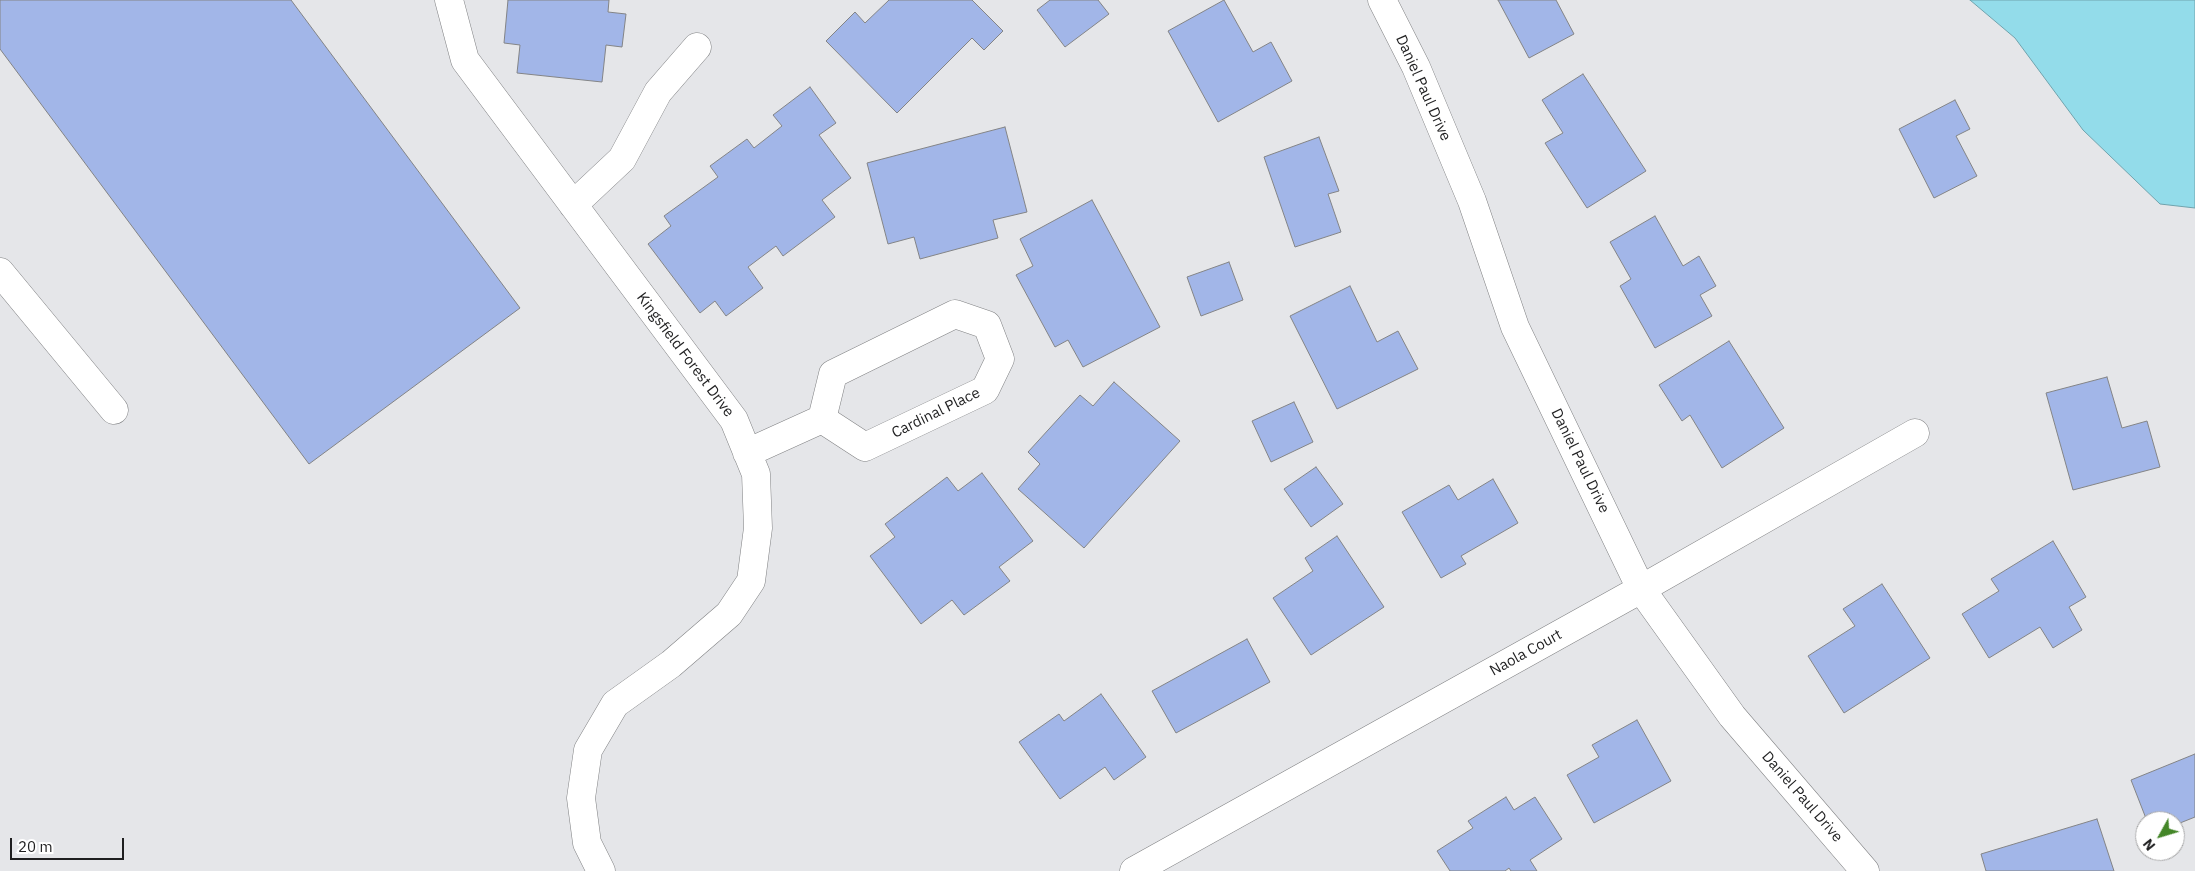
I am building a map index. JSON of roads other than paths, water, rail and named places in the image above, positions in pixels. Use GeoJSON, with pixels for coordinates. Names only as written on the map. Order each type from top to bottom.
{"type":"FeatureCollection","features":[{"type":"Feature","properties":{"kind":"street","name":"Kingsfield Forest Drive"},"geometry":{"type":"LineString","coordinates":[[449,0],[464,60],[734,420],[756,474],[758,528],[751,581],[729,614],[671,664],[615,704],[588,750],[581,798],[587,843],[601,871]]}},
{"type":"Feature","properties":{"kind":"street","name":"Daniel Paul Drive"},"geometry":{"type":"LineString","coordinates":[[1382,0],[1416,67],[1472,202],[1515,327],[1641,589],[1732,716],[1865,871]]}},
{"type":"Feature","properties":{"kind":"street"},"geometry":{"type":"LineString","coordinates":[[574,205],[622,159],[658,92],[696,46]]}},
{"type":"Feature","properties":{"kind":"street"},"geometry":{"type":"LineString","coordinates":[[0,272],[114,410]]}},
{"type":"Feature","properties":{"kind":"street","name":"Cardinal Place"},"geometry":{"type":"LineString","coordinates":[[954,314],[987,325],[1000,359],[985,390],[865,447],[822,419],[833,374],[954,314]]}},
{"type":"Feature","properties":{"kind":"street"},"geometry":{"type":"LineString","coordinates":[[747,453],[822,419]]}},
{"type":"Feature","properties":{"kind":"street","name":"Naola Court"},"geometry":{"type":"LineString","coordinates":[[1134,871],[1916,434]]}},
{"type":"Feature","properties":{"kind":"water"},"geometry":{"type":"Polygon","coordinates":[[[1970,0],[2195,0],[2195,208],[2160,204],[2083,130],[2015,38],[1970,0]]]}}]}
